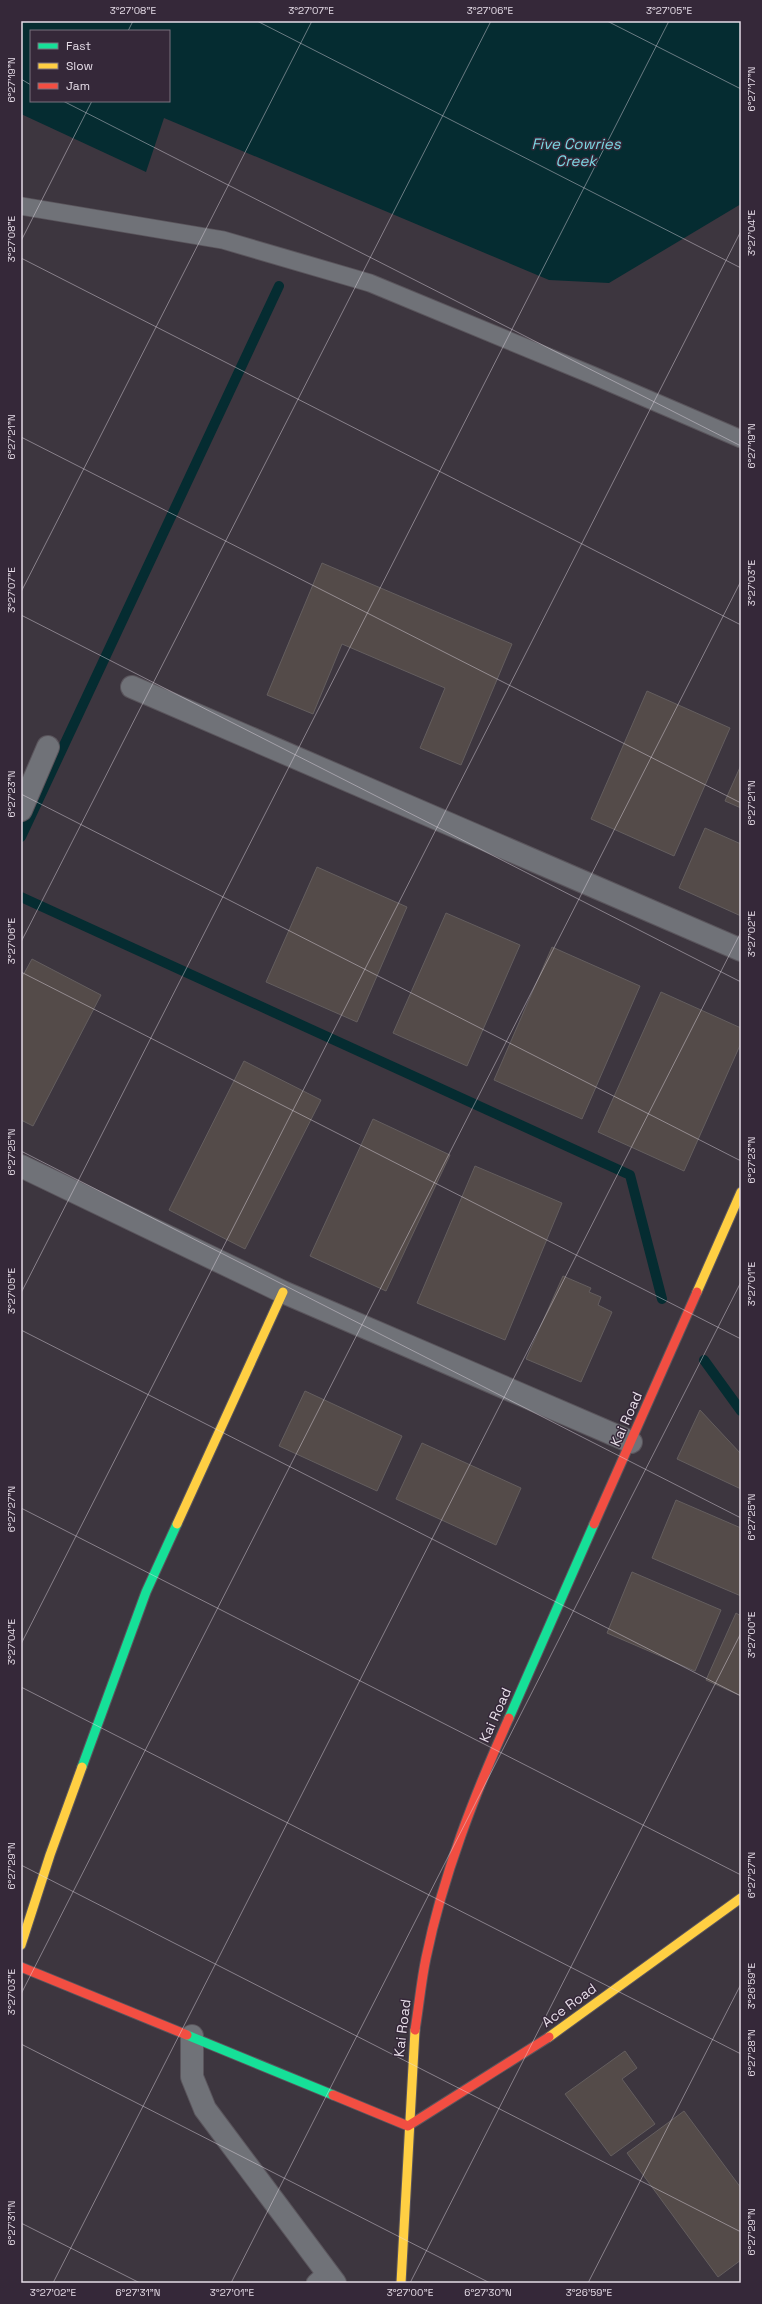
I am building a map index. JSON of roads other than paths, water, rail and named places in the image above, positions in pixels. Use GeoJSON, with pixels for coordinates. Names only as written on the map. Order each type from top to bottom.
{"type":"FeatureCollection","features":[{"type":"Feature","properties":{"kind":"street"},"geometry":{"type":"LineString","coordinates":[[132,687],[741,950]]}},
{"type":"Feature","properties":{"kind":"street"},"geometry":{"type":"LineString","coordinates":[[21,810],[48,747]]}},
{"type":"Feature","properties":{"kind":"street"},"geometry":{"type":"LineString","coordinates":[[21,1166],[283,1292],[631,1442]]}},
{"type":"Feature","properties":{"kind":"street","name":"Kai Road"},"geometry":{"type":"LineString","coordinates":[[402,2283],[413,2042],[426,1958],[448,1873],[475,1794],[741,1192]]}},
{"type":"Feature","properties":{"kind":"street"},"geometry":{"type":"LineString","coordinates":[[21,1945],[50,1855],[146,1592],[283,1292]]}},
{"type":"Feature","properties":{"kind":"street","name":"Ace Road"},"geometry":{"type":"LineString","coordinates":[[408,2126],[548,2038],[741,1898]]}},
{"type":"Feature","properties":{"kind":"street"},"geometry":{"type":"LineString","coordinates":[[21,1967],[408,2126]]}},
{"type":"Feature","properties":{"kind":"street"},"geometry":{"type":"LineString","coordinates":[[192,2036],[192,2077],[205,2109],[326,2279]]}},
{"type":"Feature","properties":{"kind":"lane"},"geometry":{"type":"LineString","coordinates":[[21,206],[223,240],[370,283],[592,375],[741,440]]}},
{"type":"Feature","properties":{"kind":"water","name":"Five Cowries Creek"},"geometry":{"type":"Polygon","coordinates":[[[21,21],[741,21],[741,204],[609,283],[549,280],[164,118],[146,172],[21,114],[21,21]]]}},
{"type":"Feature","properties":{"kind":"waterway"},"geometry":{"type":"LineString","coordinates":[[21,837],[279,286]]}},
{"type":"Feature","properties":{"kind":"waterway"},"geometry":{"type":"LineString","coordinates":[[21,897],[630,1175],[662,1299]]}},
{"type":"Feature","properties":{"kind":"waterway"},"geometry":{"type":"LineString","coordinates":[[704,1360],[741,1411]]}}]}
